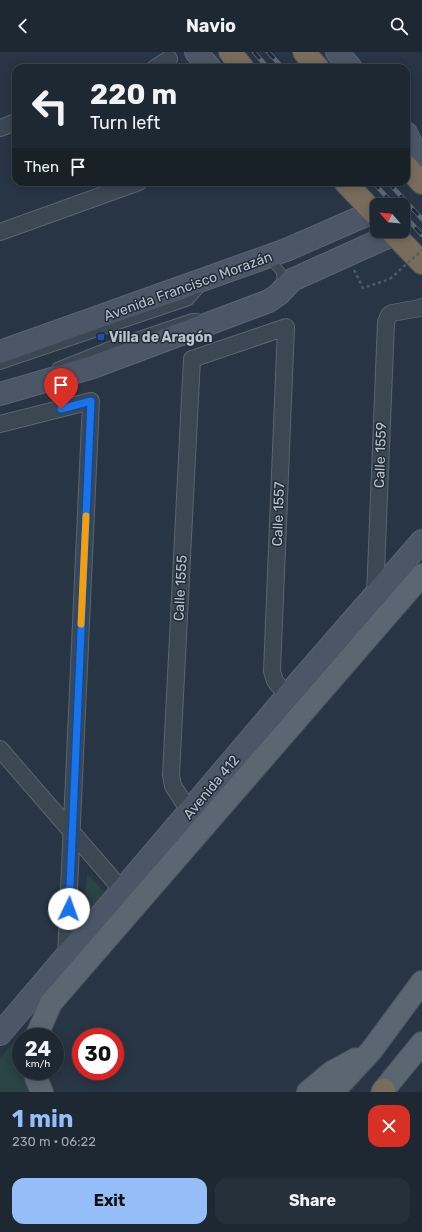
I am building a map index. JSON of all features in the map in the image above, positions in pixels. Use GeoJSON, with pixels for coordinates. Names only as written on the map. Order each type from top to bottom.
{"type":"FeatureCollection","features":[{"type":"Feature","properties":{"kind":"highway"},"geometry":{"type":"LineString","coordinates":[[230,52],[240,64]]}},
{"type":"Feature","properties":{"kind":"highway"},"geometry":{"type":"LineString","coordinates":[[304,52],[314,64]]}},
{"type":"Feature","properties":{"kind":"highway"},"geometry":{"type":"LineString","coordinates":[[410,170],[422,183]]}},
{"type":"Feature","properties":{"kind":"highway"},"geometry":{"type":"LineString","coordinates":[[349,186],[370,209]]}},
{"type":"Feature","properties":{"kind":"highway"},"geometry":{"type":"LineString","coordinates":[[398,238],[422,263]]}},
{"type":"Feature","properties":{"kind":"main road"},"geometry":{"type":"LineString","coordinates":[[40,1028],[51,1003],[422,575]]}},
{"type":"Feature","properties":{"kind":"main road"},"geometry":{"type":"LineString","coordinates":[[334,1092],[371,1051],[422,982]]}},
{"type":"Feature","properties":{"kind":"main road"},"geometry":{"type":"LineString","coordinates":[[383,1091],[422,1043]]}},
{"type":"Feature","properties":{"kind":"main road"},"geometry":{"type":"LineString","coordinates":[[308,1092],[332,1072],[371,1051]]}},
{"type":"Feature","properties":{"kind":"main road"},"geometry":{"type":"LineString","coordinates":[[37,1080],[42,1092]]}},
{"type":"Feature","properties":{"kind":"street"},"geometry":{"type":"LineString","coordinates":[[196,52],[206,64]]}},
{"type":"Feature","properties":{"kind":"street"},"geometry":{"type":"LineString","coordinates":[[337,52],[348,64]]}},
{"type":"Feature","properties":{"kind":"street"},"geometry":{"type":"LineString","coordinates":[[161,64],[169,59]]}},
{"type":"Feature","properties":{"kind":"street"},"geometry":{"type":"LineString","coordinates":[[410,140],[419,160],[422,174]]}},
{"type":"Feature","properties":{"kind":"street"},"geometry":{"type":"LineString","coordinates":[[0,232],[128,186]]}},
{"type":"Feature","properties":{"kind":"street","name":"Avenida Francisco Morazán"},"geometry":{"type":"LineString","coordinates":[[0,352],[286,250],[370,216]]}},
{"type":"Feature","properties":{"kind":"street"},"geometry":{"type":"LineString","coordinates":[[0,394],[93,367],[269,301],[279,294],[292,280],[382,238]]}},
{"type":"Feature","properties":{"kind":"street"},"geometry":{"type":"LineString","coordinates":[[286,250],[287,270],[292,280]]}},
{"type":"Feature","properties":{"kind":"street","name":"Calle 1559"},"geometry":{"type":"LineString","coordinates":[[375,596],[386,322],[389,315],[395,312],[422,307]]}},
{"type":"Feature","properties":{"kind":"street","name":"Calle 1555"},"geometry":{"type":"LineString","coordinates":[[190,812],[173,786],[171,775],[192,359],[286,327]]}},
{"type":"Feature","properties":{"kind":"street","name":"Calle 1557"},"geometry":{"type":"LineString","coordinates":[[286,327],[272,671],[275,681],[287,696]]}},
{"type":"Feature","properties":{"kind":"street"},"geometry":{"type":"LineString","coordinates":[[0,424],[91,401],[66,956]]}},
{"type":"Feature","properties":{"kind":"street","name":"Avenida 412"},"geometry":{"type":"LineString","coordinates":[[0,1034],[287,696],[422,541]]}},
{"type":"Feature","properties":{"kind":"street"},"geometry":{"type":"LineString","coordinates":[[0,748],[122,890]]}},
{"type":"Feature","properties":{"kind":"lane"},"geometry":{"type":"LineString","coordinates":[[257,260],[274,264],[281,272],[282,283],[278,292],[269,301]]}},
{"type":"Feature","properties":{"kind":"lane"},"geometry":{"type":"LineString","coordinates":[[0,365],[189,301],[207,279]]}},
{"type":"Feature","properties":{"kind":"lane"},"geometry":{"type":"LineString","coordinates":[[49,370],[112,345],[192,318],[202,319],[211,323]]}},
{"type":"Feature","properties":{"kind":"lane"},"geometry":{"type":"LineString","coordinates":[[0,389],[35,375]]}},
{"type":"Feature","properties":{"kind":"path"},"geometry":{"type":"LineString","coordinates":[[354,270],[363,288],[390,279],[422,250]]}},
{"type":"Feature","properties":{"kind":"green space"},"geometry":{"type":"Polygon","coordinates":[[[87,873],[106,894],[82,924],[87,873]]]}},
{"type":"Feature","properties":{"kind":"green space"},"geometry":{"type":"Polygon","coordinates":[[[32,1021],[31,1028],[26,1028],[32,1021]]]}},
{"type":"Feature","properties":{"kind":"green space"},"geometry":{"type":"Polygon","coordinates":[[[12,1044],[12,1080],[33,1080],[36,1092],[0,1092],[0,1058],[12,1044]]]}},
{"type":"Feature","properties":{"kind":"railway"},"geometry":{"type":"LineString","coordinates":[[254,52],[264,64]]}},
{"type":"Feature","properties":{"kind":"railway"},"geometry":{"type":"LineString","coordinates":[[268,52],[279,64]]}},
{"type":"Feature","properties":{"kind":"railway"},"geometry":{"type":"LineString","coordinates":[[377,186],[388,198]]}},
{"type":"Feature","properties":{"kind":"railway"},"geometry":{"type":"LineString","coordinates":[[392,186],[422,219]]}},
{"type":"Feature","properties":{"kind":"railway"},"geometry":{"type":"LineString","coordinates":[[410,222],[422,235]]}},
{"type":"Feature","properties":{"kind":"slow traffic"},"geometry":{"type":"LineString","coordinates":[[81,624],[86,516]]}},
{"type":"Feature","properties":{"kind":"place","name":"Villa de Aragón"},"geometry":{"type":"Point","coordinates":[101,337]}},
{"type":"Feature","properties":{"kind":"route"},"geometry":{"type":"LineString","coordinates":[[61,409],[91,401],[69,909]]}}]}
